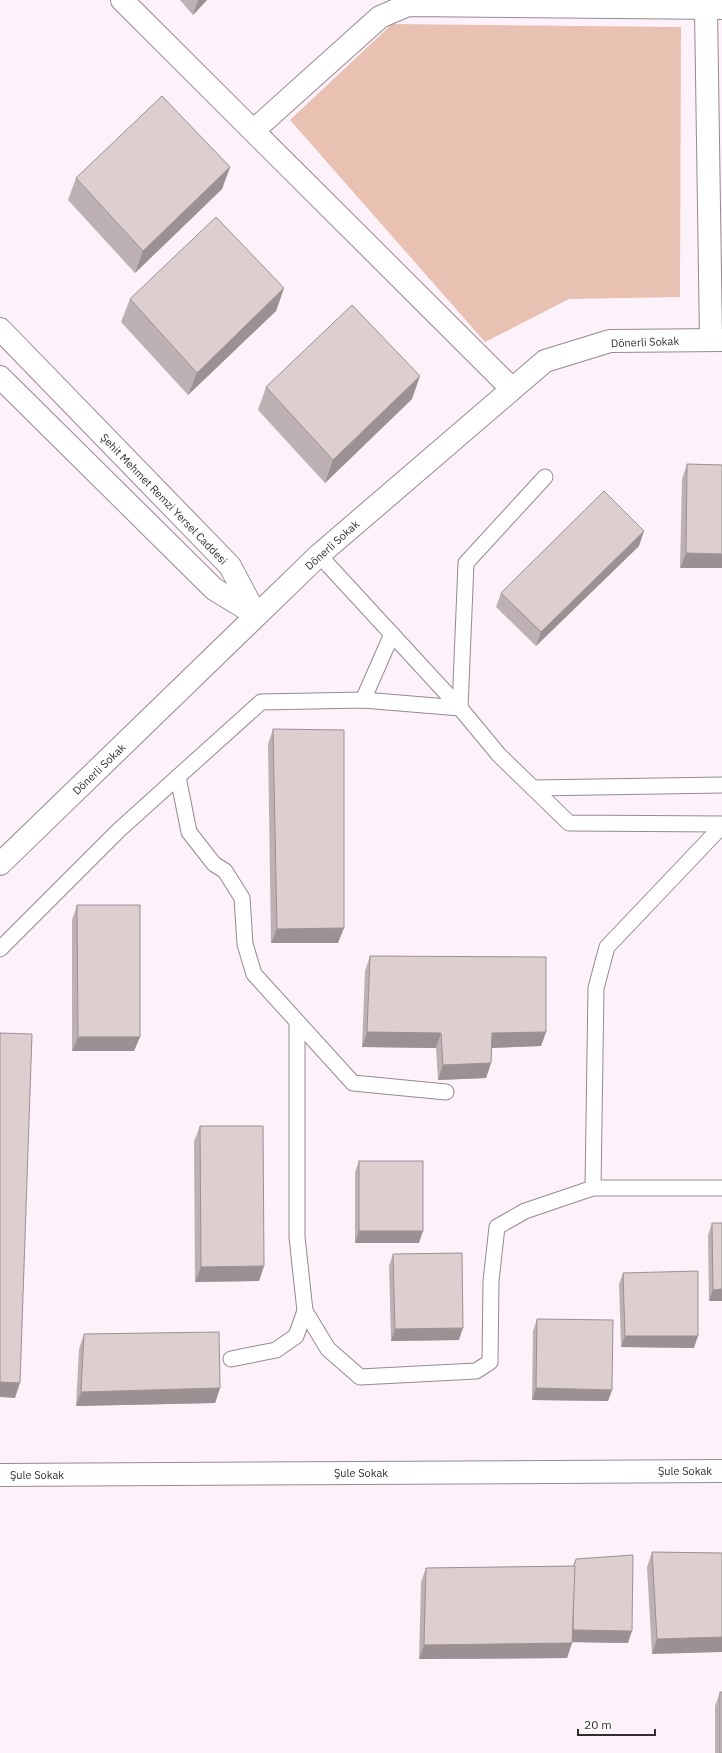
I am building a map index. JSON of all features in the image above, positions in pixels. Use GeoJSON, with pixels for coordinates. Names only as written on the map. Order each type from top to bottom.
{"type":"FeatureCollection","features":[{"type":"Feature","properties":{"kind":"street"},"geometry":{"type":"LineString","coordinates":[[122,0],[512,389]]}},
{"type":"Feature","properties":{"kind":"street"},"geometry":{"type":"LineString","coordinates":[[254,130],[380,17],[408,5],[714,8],[717,340]]}},
{"type":"Feature","properties":{"kind":"street","name":"Şehit Mehmet Remzi Yersel Caddesi"},"geometry":{"type":"LineString","coordinates":[[0,329],[230,566],[256,615]]}},
{"type":"Feature","properties":{"kind":"street","name":"Dönerli Sokak"},"geometry":{"type":"LineString","coordinates":[[0,864],[319,555],[545,361],[610,341],[717,340]]}},
{"type":"Feature","properties":{"kind":"street"},"geometry":{"type":"LineString","coordinates":[[0,377],[214,589],[256,615]]}},
{"type":"Feature","properties":{"kind":"street","name":"Şule Sokak"},"geometry":{"type":"LineString","coordinates":[[0,1475],[722,1471]]}},
{"type":"Feature","properties":{"kind":"lane"},"geometry":{"type":"LineString","coordinates":[[460,708],[466,563],[545,477]]}},
{"type":"Feature","properties":{"kind":"lane"},"geometry":{"type":"LineString","coordinates":[[319,555],[460,708],[499,755],[569,823],[722,825]]}},
{"type":"Feature","properties":{"kind":"lane"},"geometry":{"type":"LineString","coordinates":[[363,700],[392,634]]}},
{"type":"Feature","properties":{"kind":"lane"},"geometry":{"type":"LineString","coordinates":[[0,949],[119,830],[261,702],[363,700],[460,708]]}},
{"type":"Feature","properties":{"kind":"lane"},"geometry":{"type":"LineString","coordinates":[[178,777],[189,832],[214,864],[225,871],[242,898],[245,944],[254,974],[352,1083],[446,1092]]}},
{"type":"Feature","properties":{"kind":"lane"},"geometry":{"type":"LineString","coordinates":[[533,788],[722,785]]}},
{"type":"Feature","properties":{"kind":"lane"},"geometry":{"type":"LineString","coordinates":[[593,1188],[596,988],[607,947],[722,825]]}},
{"type":"Feature","properties":{"kind":"lane"},"geometry":{"type":"LineString","coordinates":[[297,1022],[297,1237],[305,1311],[328,1349],[360,1377],[476,1371],[490,1362],[491,1281],[497,1227],[525,1211],[593,1188],[722,1188]]}},
{"type":"Feature","properties":{"kind":"lane"},"geometry":{"type":"LineString","coordinates":[[231,1359],[276,1350],[296,1336],[305,1311]]}},
{"type":"Feature","properties":{"kind":"shaded area"},"geometry":{"type":"Polygon","coordinates":[[[392,24],[681,27],[680,297],[569,299],[485,342],[290,120],[392,24]]]}},
{"type":"Feature","properties":{"kind":"building"},"geometry":{"type":"Polygon","coordinates":[[[162,96],[230,167],[143,251],[76,178],[162,96]]]}},
{"type":"Feature","properties":{"kind":"building"},"geometry":{"type":"Polygon","coordinates":[[[216,217],[284,288],[197,373],[130,299],[216,217]]]}},
{"type":"Feature","properties":{"kind":"building"},"geometry":{"type":"Polygon","coordinates":[[[352,305],[420,376],[333,460],[266,387],[352,305]]]}},
{"type":"Feature","properties":{"kind":"building"},"geometry":{"type":"Polygon","coordinates":[[[687,464],[722,465],[722,554],[686,553],[687,464]]]}},
{"type":"Feature","properties":{"kind":"building"},"geometry":{"type":"Polygon","coordinates":[[[604,491],[644,531],[541,632],[501,593],[604,491]]]}},
{"type":"Feature","properties":{"kind":"building"},"geometry":{"type":"Polygon","coordinates":[[[273,729],[344,730],[344,928],[277,929],[273,729]]]}},
{"type":"Feature","properties":{"kind":"building"},"geometry":{"type":"Polygon","coordinates":[[[77,905],[140,905],[140,1037],[78,1037],[77,905]]]}},
{"type":"Feature","properties":{"kind":"building"},"geometry":{"type":"Polygon","coordinates":[[[370,956],[546,957],[546,1032],[492,1033],[491,1063],[443,1065],[441,1033],[367,1032],[370,956]]]}},
{"type":"Feature","properties":{"kind":"building"},"geometry":{"type":"Polygon","coordinates":[[[0,1033],[32,1034],[20,1383],[0,1382],[0,1033]]]}},
{"type":"Feature","properties":{"kind":"building"},"geometry":{"type":"Polygon","coordinates":[[[200,1126],[263,1126],[264,1266],[201,1267],[200,1126]]]}},
{"type":"Feature","properties":{"kind":"building"},"geometry":{"type":"Polygon","coordinates":[[[359,1161],[423,1161],[423,1231],[359,1231],[359,1161]]]}},
{"type":"Feature","properties":{"kind":"building"},"geometry":{"type":"Polygon","coordinates":[[[712,1223],[722,1223],[722,1289],[713,1290],[712,1223]]]}},
{"type":"Feature","properties":{"kind":"building"},"geometry":{"type":"Polygon","coordinates":[[[462,1253],[463,1328],[395,1329],[393,1254],[462,1253]]]}},
{"type":"Feature","properties":{"kind":"building"},"geometry":{"type":"Polygon","coordinates":[[[698,1271],[698,1336],[625,1336],[623,1273],[698,1271]]]}},
{"type":"Feature","properties":{"kind":"building"},"geometry":{"type":"Polygon","coordinates":[[[537,1319],[613,1320],[612,1390],[536,1388],[537,1319]]]}},
{"type":"Feature","properties":{"kind":"building"},"geometry":{"type":"Polygon","coordinates":[[[219,1332],[220,1388],[81,1392],[84,1334],[219,1332]]]}},
{"type":"Feature","properties":{"kind":"building"},"geometry":{"type":"Polygon","coordinates":[[[652,1552],[722,1553],[722,1637],[657,1639],[652,1552]]]}},
{"type":"Feature","properties":{"kind":"building"},"geometry":{"type":"Polygon","coordinates":[[[633,1555],[632,1631],[573,1630],[574,1566],[576,1559],[633,1555]]]}},
{"type":"Feature","properties":{"kind":"building"},"geometry":{"type":"Polygon","coordinates":[[[575,1566],[572,1643],[424,1645],[426,1568],[575,1566]]]}},
{"type":"Feature","properties":{"kind":"building"},"geometry":{"type":"Polygon","coordinates":[[[720,1692],[722,1692],[722,1753],[720,1753],[720,1692]]]}}]}
